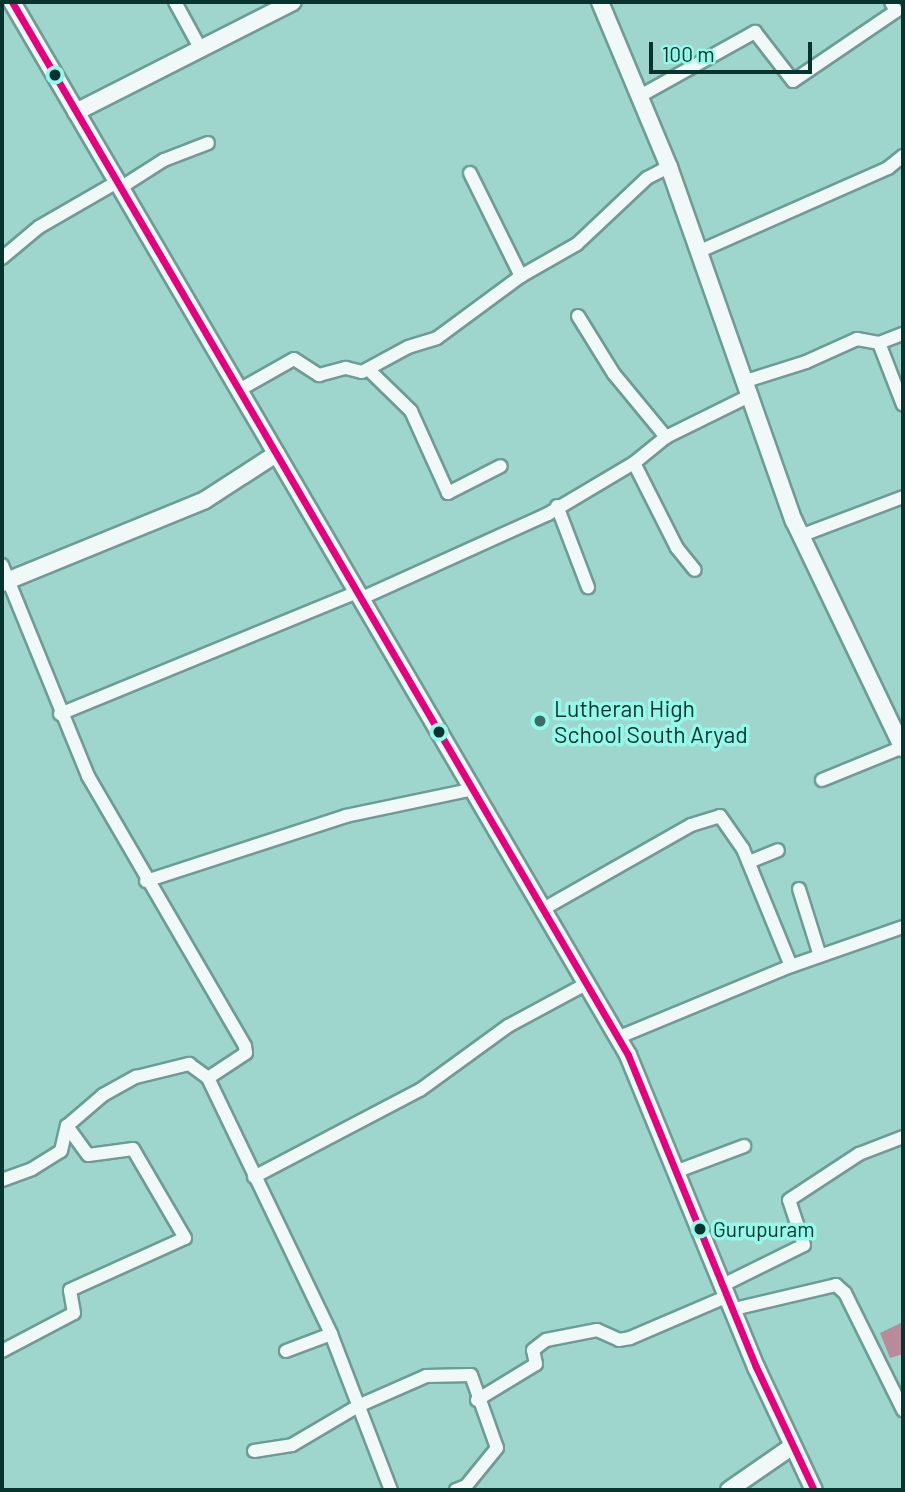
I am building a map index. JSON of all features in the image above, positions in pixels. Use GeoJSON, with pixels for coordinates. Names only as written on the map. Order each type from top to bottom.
{"type":"FeatureCollection","features":[{"type":"Feature","properties":{"kind":"main road"},"geometry":{"type":"LineString","coordinates":[[12,2],[545,908],[617,1038],[791,1447],[814,1490]]}},
{"type":"Feature","properties":{"kind":"main road"},"geometry":{"type":"LineString","coordinates":[[76,112],[199,46],[293,2]]}},
{"type":"Feature","properties":{"kind":"main road"},"geometry":{"type":"LineString","coordinates":[[600,2],[669,167],[800,536],[903,748]]}},
{"type":"Feature","properties":{"kind":"main road"},"geometry":{"type":"LineString","coordinates":[[5,582],[205,500],[276,454]]}},
{"type":"Feature","properties":{"kind":"main road"},"geometry":{"type":"LineString","coordinates":[[729,1490],[791,1447]]}},
{"type":"Feature","properties":{"kind":"street"},"geometry":{"type":"LineString","coordinates":[[175,2],[199,46]]}},
{"type":"Feature","properties":{"kind":"street"},"geometry":{"type":"LineString","coordinates":[[640,96],[755,32],[793,81],[896,11],[891,2]]}},
{"type":"Feature","properties":{"kind":"street"},"geometry":{"type":"LineString","coordinates":[[2,258],[39,227],[164,160],[208,143]]}},
{"type":"Feature","properties":{"kind":"street"},"geometry":{"type":"LineString","coordinates":[[700,251],[888,169],[903,157]]}},
{"type":"Feature","properties":{"kind":"street"},"geometry":{"type":"LineString","coordinates":[[239,390],[294,359],[319,375],[346,368],[362,372],[408,347],[437,338],[521,276],[577,244],[647,178],[669,167]]}},
{"type":"Feature","properties":{"kind":"street"},"geometry":{"type":"LineString","coordinates":[[470,173],[521,276]]}},
{"type":"Feature","properties":{"kind":"street"},"geometry":{"type":"LineString","coordinates":[[578,316],[614,374],[666,437]]}},
{"type":"Feature","properties":{"kind":"street"},"geometry":{"type":"LineString","coordinates":[[60,714],[360,595],[548,514],[557,506],[634,463],[666,437],[749,388],[857,340],[879,343],[903,334]]}},
{"type":"Feature","properties":{"kind":"street"},"geometry":{"type":"LineString","coordinates":[[879,343],[903,405]]}},
{"type":"Feature","properties":{"kind":"street"},"geometry":{"type":"LineString","coordinates":[[368,369],[411,411],[448,493],[501,466]]}},
{"type":"Feature","properties":{"kind":"street"},"geometry":{"type":"LineString","coordinates":[[634,463],[677,548],[695,570]]}},
{"type":"Feature","properties":{"kind":"street"},"geometry":{"type":"LineString","coordinates":[[800,536],[903,497]]}},
{"type":"Feature","properties":{"kind":"street"},"geometry":{"type":"LineString","coordinates":[[557,506],[588,587]]}},
{"type":"Feature","properties":{"kind":"street"},"geometry":{"type":"LineString","coordinates":[[2,565],[5,582],[88,776],[146,881],[245,1046],[246,1053],[208,1078]]}},
{"type":"Feature","properties":{"kind":"street"},"geometry":{"type":"LineString","coordinates":[[822,780],[903,748]]}},
{"type":"Feature","properties":{"kind":"street"},"geometry":{"type":"LineString","coordinates":[[146,881],[346,816],[474,789]]}},
{"type":"Feature","properties":{"kind":"street"},"geometry":{"type":"LineString","coordinates":[[545,908],[691,825],[720,816],[749,862],[791,966]]}},
{"type":"Feature","properties":{"kind":"street"},"geometry":{"type":"LineString","coordinates":[[749,862],[778,850]]}},
{"type":"Feature","properties":{"kind":"street"},"geometry":{"type":"LineString","coordinates":[[799,890],[820,956]]}},
{"type":"Feature","properties":{"kind":"street"},"geometry":{"type":"LineString","coordinates":[[617,1038],[791,966],[903,927]]}},
{"type":"Feature","properties":{"kind":"street"},"geometry":{"type":"LineString","coordinates":[[254,1177],[420,1090],[508,1026],[586,984]]}},
{"type":"Feature","properties":{"kind":"street"},"geometry":{"type":"LineString","coordinates":[[2,1180],[32,1169],[61,1151],[67,1126],[103,1095],[136,1077],[189,1064],[208,1078],[331,1334],[391,1490]]}},
{"type":"Feature","properties":{"kind":"street"},"geometry":{"type":"LineString","coordinates":[[2,1351],[74,1313],[70,1290],[185,1238],[133,1149],[88,1155],[67,1126]]}},
{"type":"Feature","properties":{"kind":"street"},"geometry":{"type":"LineString","coordinates":[[477,1400],[536,1364],[533,1350],[546,1340],[597,1329],[619,1340],[630,1338],[728,1297],[804,1245],[789,1200],[859,1154],[903,1137]]}},
{"type":"Feature","properties":{"kind":"street"},"geometry":{"type":"LineString","coordinates":[[676,1172],[744,1146]]}},
{"type":"Feature","properties":{"kind":"street"},"geometry":{"type":"LineString","coordinates":[[728,1297],[836,1285],[845,1293],[903,1410]]}},
{"type":"Feature","properties":{"kind":"street"},"geometry":{"type":"LineString","coordinates":[[286,1352],[331,1334]]}},
{"type":"Feature","properties":{"kind":"street"},"geometry":{"type":"LineString","coordinates":[[254,1451],[292,1446],[358,1406],[426,1376],[471,1375],[477,1400],[496,1448],[466,1486],[456,1490]]}},
{"type":"Feature","properties":{"kind":"shaded area"},"geometry":{"type":"Polygon","coordinates":[[[903,1322],[903,1354],[890,1358],[880,1333],[903,1322]]]}},
{"type":"Feature","properties":{"kind":"transit line"},"geometry":{"type":"LineString","coordinates":[[12,2],[628,1055],[756,1367],[814,1490]]}},
{"type":"Feature","properties":{"kind":"place","name":"Lutheran High School South Aryad"},"geometry":{"type":"Point","coordinates":[540,721]}},
{"type":"Feature","properties":{"kind":"place","name":"Gurupuram"},"geometry":{"type":"Point","coordinates":[700,1229]}}]}
